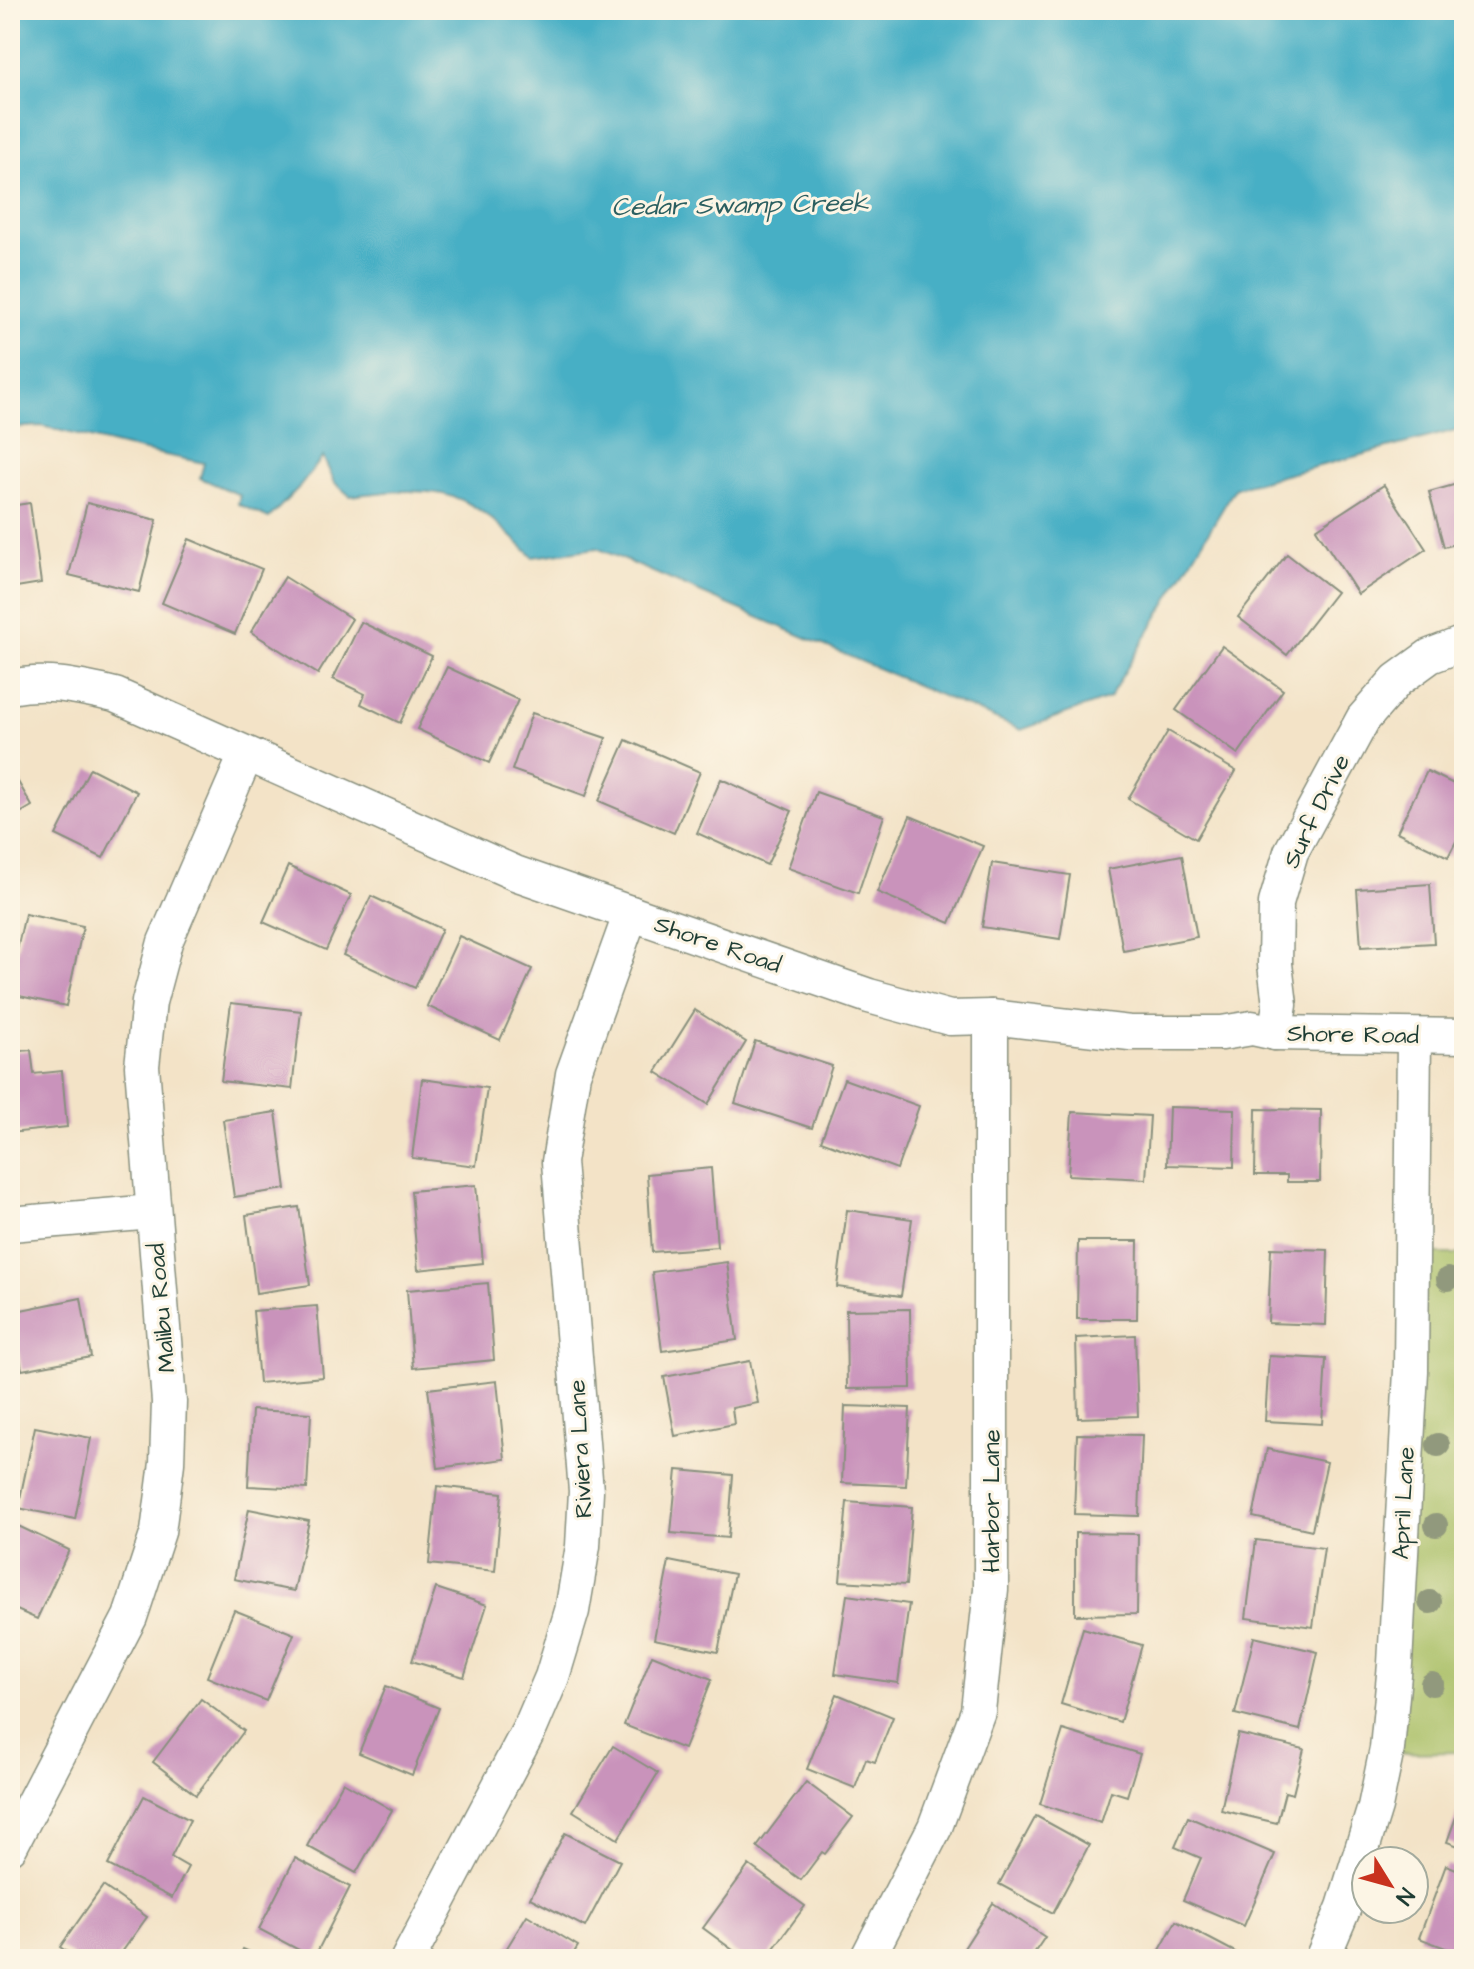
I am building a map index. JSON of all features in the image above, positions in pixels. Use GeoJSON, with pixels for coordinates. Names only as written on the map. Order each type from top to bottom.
{"type":"FeatureCollection","features":[{"type":"Feature","properties":{"kind":"street","name":"Surf Drive"},"geometry":{"type":"LineString","coordinates":[[1275,1033],[1280,1005],[1275,964],[1276,903],[1291,852],[1363,719],[1397,680],[1430,656],[1464,643]]}},
{"type":"Feature","properties":{"kind":"street","name":"Shore Road"},"geometry":{"type":"LineString","coordinates":[[10,687],[63,684],[115,695],[515,873],[869,996],[950,1018],[991,1017],[1130,1033],[1222,1033],[1252,1028],[1275,1033],[1464,1036]]}},
{"type":"Feature","properties":{"kind":"street","name":"Malibu Road"},"geometry":{"type":"LineString","coordinates":[[10,1847],[130,1617],[158,1532],[167,1463],[169,1402],[142,1066],[149,1002],[165,942],[246,755]]}},
{"type":"Feature","properties":{"kind":"street","name":"Riviera Lane"},"geometry":{"type":"LineString","coordinates":[[408,1959],[531,1726],[552,1677],[572,1611],[583,1546],[586,1491],[559,1162],[573,1074],[631,913]]}},
{"type":"Feature","properties":{"kind":"street","name":"Harbor Lane"},"geometry":{"type":"LineString","coordinates":[[867,1959],[935,1827],[978,1711],[991,1589],[991,1017]]}},
{"type":"Feature","properties":{"kind":"street","name":"April Lane"},"geometry":{"type":"LineString","coordinates":[[1322,1959],[1344,1907],[1375,1807],[1387,1749],[1395,1664],[1411,1371],[1414,1036]]}},
{"type":"Feature","properties":{"kind":"street"},"geometry":{"type":"LineString","coordinates":[[10,1224],[153,1212]]}},
{"type":"Feature","properties":{"kind":"green space"},"geometry":{"type":"Polygon","coordinates":[[[1419,1254],[1464,1254],[1464,1752],[1393,1753],[1419,1254]]]}},
{"type":"Feature","properties":{"kind":"water","name":"Cedar Swamp Creek"},"geometry":{"type":"Polygon","coordinates":[[[10,10],[1464,10],[1464,428],[1235,488],[1109,698],[1021,730],[597,548],[533,557],[484,513],[453,497],[409,491],[350,496],[335,483],[323,457],[269,518],[238,504],[240,495],[200,478],[204,463],[42,426],[10,428],[10,10]]]}},
{"type":"Feature","properties":{"kind":"building"},"geometry":{"type":"Polygon","coordinates":[[[1464,482],[1464,542],[1444,547],[1429,492],[1464,482]]]}},
{"type":"Feature","properties":{"kind":"building"},"geometry":{"type":"Polygon","coordinates":[[[1384,485],[1426,549],[1358,594],[1316,529],[1384,485]]]}},
{"type":"Feature","properties":{"kind":"building"},"geometry":{"type":"Polygon","coordinates":[[[30,503],[41,583],[10,588],[10,506],[30,503]]]}},
{"type":"Feature","properties":{"kind":"building"},"geometry":{"type":"Polygon","coordinates":[[[87,503],[157,520],[139,592],[69,575],[87,503]]]}},
{"type":"Feature","properties":{"kind":"building"},"geometry":{"type":"Polygon","coordinates":[[[189,539],[262,569],[235,634],[162,603],[189,539]]]}},
{"type":"Feature","properties":{"kind":"building"},"geometry":{"type":"Polygon","coordinates":[[[1287,554],[1336,592],[1287,655],[1238,617],[1287,554]]]}},
{"type":"Feature","properties":{"kind":"building"},"geometry":{"type":"Polygon","coordinates":[[[285,577],[352,619],[318,674],[251,632],[285,577]]]}},
{"type":"Feature","properties":{"kind":"building"},"geometry":{"type":"Polygon","coordinates":[[[361,622],[432,656],[400,723],[361,704],[365,694],[333,679],[361,622]]]}},
{"type":"Feature","properties":{"kind":"building"},"geometry":{"type":"Polygon","coordinates":[[[1222,646],[1283,690],[1238,754],[1176,710],[1222,646]]]}},
{"type":"Feature","properties":{"kind":"building"},"geometry":{"type":"Polygon","coordinates":[[[447,667],[518,700],[489,763],[417,729],[447,667]]]}},
{"type":"Feature","properties":{"kind":"building"},"geometry":{"type":"Polygon","coordinates":[[[532,713],[606,738],[586,796],[512,770],[532,713]]]}},
{"type":"Feature","properties":{"kind":"building"},"geometry":{"type":"Polygon","coordinates":[[[1168,731],[1236,771],[1196,839],[1128,799],[1168,731]]]}},
{"type":"Feature","properties":{"kind":"building"},"geometry":{"type":"Polygon","coordinates":[[[626,740],[700,772],[674,833],[599,801],[626,740]]]}},
{"type":"Feature","properties":{"kind":"building"},"geometry":{"type":"Polygon","coordinates":[[[10,768],[32,806],[10,819],[10,768]]]}},
{"type":"Feature","properties":{"kind":"building"},"geometry":{"type":"Polygon","coordinates":[[[90,768],[137,792],[103,858],[56,835],[90,768]]]}},
{"type":"Feature","properties":{"kind":"building"},"geometry":{"type":"Polygon","coordinates":[[[1427,771],[1464,789],[1464,826],[1448,857],[1397,832],[1427,771]]]}},
{"type":"Feature","properties":{"kind":"building"},"geometry":{"type":"Polygon","coordinates":[[[721,779],[792,811],[767,865],[697,833],[721,779]]]}},
{"type":"Feature","properties":{"kind":"building"},"geometry":{"type":"Polygon","coordinates":[[[816,792],[884,816],[858,893],[788,868],[816,792]]]}},
{"type":"Feature","properties":{"kind":"building"},"geometry":{"type":"Polygon","coordinates":[[[910,816],[983,846],[950,923],[877,892],[910,816]]]}},
{"type":"Feature","properties":{"kind":"building"},"geometry":{"type":"Polygon","coordinates":[[[1182,855],[1197,937],[1123,951],[1108,869],[1182,855]]]}},
{"type":"Feature","properties":{"kind":"building"},"geometry":{"type":"Polygon","coordinates":[[[992,863],[1070,875],[1060,939],[982,927],[992,863]]]}},
{"type":"Feature","properties":{"kind":"building"},"geometry":{"type":"Polygon","coordinates":[[[288,866],[351,895],[326,950],[263,922],[288,866]]]}},
{"type":"Feature","properties":{"kind":"building"},"geometry":{"type":"Polygon","coordinates":[[[1430,884],[1434,943],[1361,947],[1357,889],[1430,884]]]}},
{"type":"Feature","properties":{"kind":"building"},"geometry":{"type":"Polygon","coordinates":[[[371,896],[442,929],[415,988],[343,955],[371,896]]]}},
{"type":"Feature","properties":{"kind":"building"},"geometry":{"type":"Polygon","coordinates":[[[25,914],[83,926],[66,1006],[10,994],[25,914]]]}},
{"type":"Feature","properties":{"kind":"building"},"geometry":{"type":"Polygon","coordinates":[[[459,936],[532,969],[500,1040],[427,1006],[459,936]]]}},
{"type":"Feature","properties":{"kind":"building"},"geometry":{"type":"Polygon","coordinates":[[[231,1003],[301,1011],[292,1089],[221,1081],[231,1003]]]}},
{"type":"Feature","properties":{"kind":"building"},"geometry":{"type":"Polygon","coordinates":[[[695,1010],[746,1042],[708,1104],[656,1072],[695,1010]]]}},
{"type":"Feature","properties":{"kind":"building"},"geometry":{"type":"Polygon","coordinates":[[[755,1041],[832,1066],[812,1128],[735,1103],[755,1041]]]}},
{"type":"Feature","properties":{"kind":"building"},"geometry":{"type":"Polygon","coordinates":[[[31,1050],[34,1074],[62,1071],[67,1127],[10,1133],[10,1052],[31,1050]]]}},
{"type":"Feature","properties":{"kind":"building"},"geometry":{"type":"Polygon","coordinates":[[[422,1079],[487,1088],[476,1166],[412,1158],[422,1079]]]}},
{"type":"Feature","properties":{"kind":"building"},"geometry":{"type":"Polygon","coordinates":[[[844,1079],[919,1106],[897,1169],[821,1141],[844,1079]]]}},
{"type":"Feature","properties":{"kind":"building"},"geometry":{"type":"Polygon","coordinates":[[[1169,1107],[1235,1109],[1234,1167],[1167,1165],[1169,1107]]]}},
{"type":"Feature","properties":{"kind":"building"},"geometry":{"type":"Polygon","coordinates":[[[1256,1109],[1321,1110],[1320,1182],[1287,1182],[1287,1175],[1255,1175],[1256,1109]]]}},
{"type":"Feature","properties":{"kind":"building"},"geometry":{"type":"Polygon","coordinates":[[[276,1112],[286,1189],[234,1197],[223,1120],[276,1112]]]}},
{"type":"Feature","properties":{"kind":"building"},"geometry":{"type":"Polygon","coordinates":[[[1072,1112],[1150,1116],[1146,1179],[1068,1175],[1072,1112]]]}},
{"type":"Feature","properties":{"kind":"building"},"geometry":{"type":"Polygon","coordinates":[[[711,1168],[717,1247],[652,1252],[647,1174],[711,1168]]]}},
{"type":"Feature","properties":{"kind":"building"},"geometry":{"type":"Polygon","coordinates":[[[476,1185],[483,1263],[418,1270],[411,1191],[476,1185]]]}},
{"type":"Feature","properties":{"kind":"building"},"geometry":{"type":"Polygon","coordinates":[[[299,1207],[310,1285],[256,1293],[246,1215],[299,1207]]]}},
{"type":"Feature","properties":{"kind":"building"},"geometry":{"type":"Polygon","coordinates":[[[847,1210],[912,1219],[901,1296],[837,1287],[847,1210]]]}},
{"type":"Feature","properties":{"kind":"building"},"geometry":{"type":"Polygon","coordinates":[[[1078,1241],[1138,1241],[1137,1319],[1077,1319],[1078,1241]]]}},
{"type":"Feature","properties":{"kind":"building"},"geometry":{"type":"Polygon","coordinates":[[[1271,1248],[1328,1250],[1326,1325],[1268,1323],[1271,1248]]]}},
{"type":"Feature","properties":{"kind":"building"},"geometry":{"type":"Polygon","coordinates":[[[727,1262],[737,1340],[662,1351],[652,1272],[727,1262]]]}},
{"type":"Feature","properties":{"kind":"building"},"geometry":{"type":"Polygon","coordinates":[[[488,1283],[494,1360],[413,1368],[407,1290],[488,1283]]]}},
{"type":"Feature","properties":{"kind":"building"},"geometry":{"type":"Polygon","coordinates":[[[81,1298],[91,1357],[22,1370],[11,1312],[81,1298]]]}},
{"type":"Feature","properties":{"kind":"building"},"geometry":{"type":"Polygon","coordinates":[[[317,1306],[323,1377],[259,1383],[253,1311],[317,1306]]]}},
{"type":"Feature","properties":{"kind":"building"},"geometry":{"type":"Polygon","coordinates":[[[910,1309],[911,1388],[847,1389],[846,1310],[910,1309]]]}},
{"type":"Feature","properties":{"kind":"building"},"geometry":{"type":"Polygon","coordinates":[[[1135,1335],[1138,1416],[1078,1418],[1076,1338],[1135,1335]]]}},
{"type":"Feature","properties":{"kind":"building"},"geometry":{"type":"Polygon","coordinates":[[[1269,1356],[1326,1359],[1322,1424],[1265,1421],[1269,1356]]]}},
{"type":"Feature","properties":{"kind":"building"},"geometry":{"type":"Polygon","coordinates":[[[750,1361],[758,1403],[732,1408],[734,1424],[675,1436],[664,1377],[750,1361]]]}},
{"type":"Feature","properties":{"kind":"building"},"geometry":{"type":"Polygon","coordinates":[[[497,1381],[505,1459],[438,1468],[428,1389],[497,1381]]]}},
{"type":"Feature","properties":{"kind":"building"},"geometry":{"type":"Polygon","coordinates":[[[845,1406],[910,1408],[906,1486],[842,1483],[845,1406]]]}},
{"type":"Feature","properties":{"kind":"building"},"geometry":{"type":"Polygon","coordinates":[[[252,1410],[311,1413],[307,1489],[248,1486],[252,1410]]]}},
{"type":"Feature","properties":{"kind":"building"},"geometry":{"type":"Polygon","coordinates":[[[35,1427],[91,1438],[75,1519],[18,1508],[35,1427]]]}},
{"type":"Feature","properties":{"kind":"building"},"geometry":{"type":"Polygon","coordinates":[[[1077,1434],[1142,1435],[1139,1516],[1074,1514],[1077,1434]]]}},
{"type":"Feature","properties":{"kind":"building"},"geometry":{"type":"Polygon","coordinates":[[[1267,1449],[1327,1462],[1312,1530],[1253,1517],[1267,1449]]]}},
{"type":"Feature","properties":{"kind":"building"},"geometry":{"type":"Polygon","coordinates":[[[677,1470],[733,1475],[728,1538],[671,1533],[677,1470]]]}},
{"type":"Feature","properties":{"kind":"building"},"geometry":{"type":"Polygon","coordinates":[[[437,1486],[502,1493],[495,1571],[429,1564],[437,1486]]]}},
{"type":"Feature","properties":{"kind":"building"},"geometry":{"type":"Polygon","coordinates":[[[847,1502],[912,1507],[906,1585],[840,1581],[847,1502]]]}},
{"type":"Feature","properties":{"kind":"building"},"geometry":{"type":"Polygon","coordinates":[[[249,1509],[309,1521],[294,1591],[234,1579],[249,1509]]]}},
{"type":"Feature","properties":{"kind":"building"},"geometry":{"type":"Polygon","coordinates":[[[14,1524],[69,1550],[37,1619],[10,1607],[10,1533],[14,1524]]]}},
{"type":"Feature","properties":{"kind":"building"},"geometry":{"type":"Polygon","coordinates":[[[1075,1533],[1138,1534],[1137,1614],[1075,1615],[1075,1533]]]}},
{"type":"Feature","properties":{"kind":"building"},"geometry":{"type":"Polygon","coordinates":[[[1256,1540],[1324,1548],[1313,1627],[1246,1618],[1256,1540]]]}},
{"type":"Feature","properties":{"kind":"building"},"geometry":{"type":"Polygon","coordinates":[[[669,1561],[734,1574],[718,1652],[654,1639],[669,1561]]]}},
{"type":"Feature","properties":{"kind":"building"},"geometry":{"type":"Polygon","coordinates":[[[436,1588],[487,1605],[464,1677],[412,1661],[436,1588]]]}},
{"type":"Feature","properties":{"kind":"building"},"geometry":{"type":"Polygon","coordinates":[[[847,1595],[909,1604],[898,1683],[835,1674],[847,1595]]]}},
{"type":"Feature","properties":{"kind":"building"},"geometry":{"type":"Polygon","coordinates":[[[234,1610],[294,1634],[266,1701],[207,1677],[234,1610]]]}},
{"type":"Feature","properties":{"kind":"building"},"geometry":{"type":"Polygon","coordinates":[[[1083,1628],[1142,1645],[1120,1722],[1061,1704],[1083,1628]]]}},
{"type":"Feature","properties":{"kind":"building"},"geometry":{"type":"Polygon","coordinates":[[[1254,1637],[1318,1652],[1300,1730],[1235,1714],[1254,1637]]]}},
{"type":"Feature","properties":{"kind":"building"},"geometry":{"type":"Polygon","coordinates":[[[652,1655],[712,1679],[684,1749],[624,1725],[652,1655]]]}},
{"type":"Feature","properties":{"kind":"building"},"geometry":{"type":"Polygon","coordinates":[[[386,1686],[439,1708],[412,1775],[359,1753],[386,1686]]]}},
{"type":"Feature","properties":{"kind":"building"},"geometry":{"type":"Polygon","coordinates":[[[837,1694],[893,1717],[875,1762],[866,1759],[855,1788],[807,1769],[837,1694]]]}},
{"type":"Feature","properties":{"kind":"building"},"geometry":{"type":"Polygon","coordinates":[[[201,1699],[244,1731],[196,1795],[153,1762],[201,1699]]]}},
{"type":"Feature","properties":{"kind":"building"},"geometry":{"type":"Polygon","coordinates":[[[1063,1730],[1140,1754],[1127,1796],[1111,1791],[1101,1823],[1040,1804],[1063,1730]]]}},
{"type":"Feature","properties":{"kind":"building"},"geometry":{"type":"Polygon","coordinates":[[[1238,1734],[1304,1749],[1293,1794],[1285,1792],[1277,1823],[1221,1810],[1238,1734]]]}},
{"type":"Feature","properties":{"kind":"building"},"geometry":{"type":"Polygon","coordinates":[[[613,1746],[658,1773],[618,1839],[573,1811],[613,1746]]]}},
{"type":"Feature","properties":{"kind":"building"},"geometry":{"type":"Polygon","coordinates":[[[343,1782],[392,1810],[356,1873],[307,1846],[343,1782]]]}},
{"type":"Feature","properties":{"kind":"building"},"geometry":{"type":"Polygon","coordinates":[[[806,1782],[853,1817],[801,1880],[757,1847],[806,1782]]]}},
{"type":"Feature","properties":{"kind":"building"},"geometry":{"type":"Polygon","coordinates":[[[1464,1795],[1464,1848],[1447,1842],[1464,1795]]]}},
{"type":"Feature","properties":{"kind":"building"},"geometry":{"type":"Polygon","coordinates":[[[144,1796],[190,1820],[171,1857],[188,1867],[172,1898],[108,1865],[144,1796]]]}},
{"type":"Feature","properties":{"kind":"building"},"geometry":{"type":"Polygon","coordinates":[[[1036,1816],[1089,1845],[1053,1913],[999,1884],[1036,1816]]]}},
{"type":"Feature","properties":{"kind":"building"},"geometry":{"type":"Polygon","coordinates":[[[1188,1817],[1275,1854],[1244,1926],[1183,1900],[1201,1858],[1175,1847],[1188,1817]]]}},
{"type":"Feature","properties":{"kind":"building"},"geometry":{"type":"Polygon","coordinates":[[[565,1833],[620,1861],[585,1927],[530,1898],[565,1833]]]}},
{"type":"Feature","properties":{"kind":"building"},"geometry":{"type":"Polygon","coordinates":[[[295,1858],[350,1887],[314,1958],[259,1929],[295,1858]]]}},
{"type":"Feature","properties":{"kind":"building"},"geometry":{"type":"Polygon","coordinates":[[[749,1865],[805,1906],[766,1959],[745,1959],[703,1928],[749,1865]]]}},
{"type":"Feature","properties":{"kind":"building"},"geometry":{"type":"Polygon","coordinates":[[[1446,1865],[1464,1872],[1464,1955],[1419,1938],[1424,1925],[1430,1925],[1430,1908],[1446,1865]]]}},
{"type":"Feature","properties":{"kind":"building"},"geometry":{"type":"Polygon","coordinates":[[[103,1886],[147,1917],[117,1959],[77,1959],[60,1947],[103,1886]]]}},
{"type":"Feature","properties":{"kind":"building"},"geometry":{"type":"Polygon","coordinates":[[[993,1903],[1045,1937],[1030,1959],[957,1959],[993,1903]]]}},
{"type":"Feature","properties":{"kind":"building"},"geometry":{"type":"Polygon","coordinates":[[[527,1915],[578,1946],[570,1959],[500,1959],[527,1915]]]}},
{"type":"Feature","properties":{"kind":"building"},"geometry":{"type":"Polygon","coordinates":[[[1176,1921],[1235,1952],[1231,1959],[1155,1959],[1176,1921]]]}},
{"type":"Feature","properties":{"kind":"building"},"geometry":{"type":"Polygon","coordinates":[[[243,1949],[266,1959],[239,1959],[243,1949]]]}}]}
